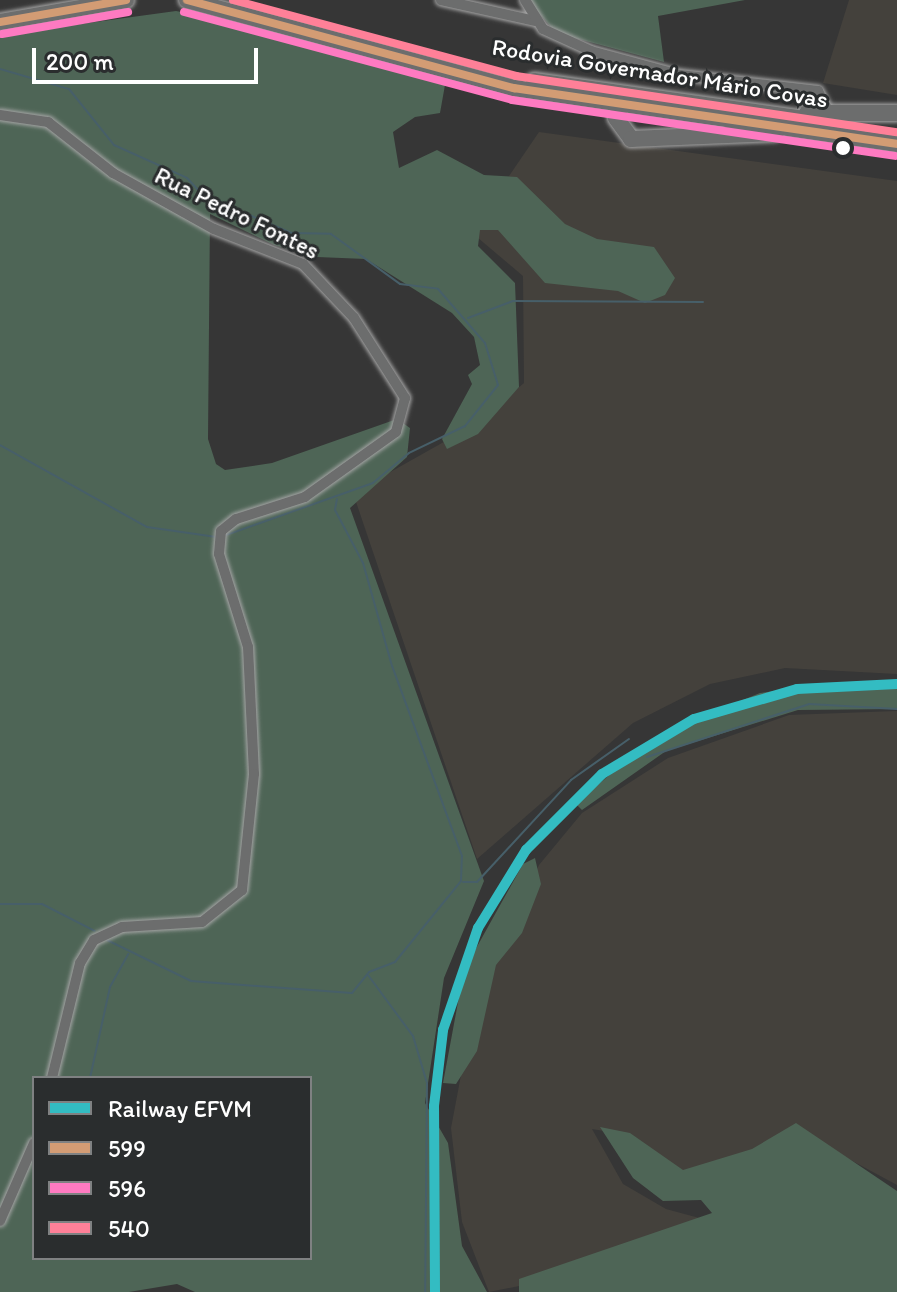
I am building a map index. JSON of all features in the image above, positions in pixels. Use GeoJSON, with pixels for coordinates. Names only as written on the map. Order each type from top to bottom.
{"type":"FeatureCollection","features":[{"type":"Feature","properties":{"kind":"highway"},"geometry":{"type":"LineString","coordinates":[[0,12],[59,0]]}},
{"type":"Feature","properties":{"kind":"highway"},"geometry":{"type":"LineString","coordinates":[[0,22],[126,0]]}},
{"type":"Feature","properties":{"kind":"highway","name":"Rodovia Governador Mário Covas"},"geometry":{"type":"LineString","coordinates":[[187,0],[260,14],[449,73],[618,106],[897,133]]}},
{"type":"Feature","properties":{"kind":"highway","name":"Rodovia Governador Mário Covas"},"geometry":{"type":"LineString","coordinates":[[232,0],[504,75],[635,94],[897,144]]}},
{"type":"Feature","properties":{"kind":"highway"},"geometry":{"type":"LineString","coordinates":[[635,94],[618,106],[623,135],[640,140],[794,123],[829,113],[897,113]]}},
{"type":"Feature","properties":{"kind":"street"},"geometry":{"type":"LineString","coordinates":[[441,0],[535,21],[591,51],[659,71],[818,91],[829,113]]}},
{"type":"Feature","properties":{"kind":"street"},"geometry":{"type":"LineString","coordinates":[[525,0],[535,21]]}},
{"type":"Feature","properties":{"kind":"street","name":"Rua Pedro Fontes"},"geometry":{"type":"LineString","coordinates":[[0,115],[48,122],[113,173],[214,229],[303,264],[354,318],[404,387],[405,417],[396,432],[305,497],[236,519],[219,537],[248,647],[254,774],[242,890],[202,922],[122,927],[94,940],[80,963],[52,1076]]}},
{"type":"Feature","properties":{"kind":"street"},"geometry":{"type":"LineString","coordinates":[[0,1221],[32,1148]]}},
{"type":"Feature","properties":{"kind":"shaded area"},"geometry":{"type":"Polygon","coordinates":[[[849,0],[897,0],[897,95],[823,83],[849,0]]]}},
{"type":"Feature","properties":{"kind":"shaded area"},"geometry":{"type":"Polygon","coordinates":[[[539,132],[897,181],[897,674],[785,668],[710,684],[633,723],[477,859],[353,493],[474,425],[524,383],[523,276],[471,232],[539,132]]]}},
{"type":"Feature","properties":{"kind":"shaded area"},"geometry":{"type":"Polygon","coordinates":[[[897,711],[897,1185],[793,1129],[764,1147],[683,1175],[622,1134],[592,1129],[623,1184],[666,1209],[703,1219],[655,1259],[489,1292],[462,1222],[451,1128],[475,1001],[539,865],[582,813],[668,758],[789,715],[897,711]]]}},
{"type":"Feature","properties":{"kind":"green space"},"geometry":{"type":"Polygon","coordinates":[[[528,0],[745,0],[658,16],[664,62],[556,33],[528,0]]]}},
{"type":"Feature","properties":{"kind":"green space"},"geometry":{"type":"Polygon","coordinates":[[[176,11],[315,39],[445,85],[440,113],[415,117],[393,132],[399,168],[437,150],[484,175],[517,177],[565,224],[597,239],[654,247],[675,278],[665,295],[645,303],[618,291],[545,283],[498,230],[480,230],[478,246],[515,283],[519,387],[478,434],[447,449],[442,439],[472,384],[468,375],[480,365],[474,337],[452,313],[366,259],[317,257],[274,245],[210,214],[208,439],[216,464],[225,470],[272,463],[397,419],[410,428],[407,457],[350,508],[484,881],[444,978],[425,1103],[448,1143],[462,1246],[487,1292],[195,1292],[177,1284],[129,1292],[0,1292],[0,35],[176,11]]]}},
{"type":"Feature","properties":{"kind":"green space"},"geometry":{"type":"Polygon","coordinates":[[[830,683],[897,685],[897,709],[798,710],[666,751],[582,810],[576,804],[638,750],[701,717],[760,693],[830,683]]]}},
{"type":"Feature","properties":{"kind":"green space"},"geometry":{"type":"Polygon","coordinates":[[[535,858],[541,884],[522,933],[496,965],[477,1051],[456,1084],[443,1083],[464,970],[523,864],[535,858]]]}},
{"type":"Feature","properties":{"kind":"green space"},"geometry":{"type":"Polygon","coordinates":[[[796,1123],[897,1191],[897,1292],[519,1292],[519,1279],[712,1213],[701,1200],[663,1201],[633,1178],[600,1127],[630,1133],[683,1170],[752,1149],[796,1123]]]}},
{"type":"Feature","properties":{"kind":"waterway"},"geometry":{"type":"LineString","coordinates":[[0,69],[69,89],[114,145],[187,178],[204,196],[292,233],[331,234],[400,284],[438,289],[485,343],[498,385],[465,426],[409,453],[373,483],[226,535]]}},
{"type":"Feature","properties":{"kind":"waterway"},"geometry":{"type":"LineString","coordinates":[[468,318],[513,301],[703,302]]}},
{"type":"Feature","properties":{"kind":"waterway"},"geometry":{"type":"LineString","coordinates":[[0,445],[147,527],[216,537]]}},
{"type":"Feature","properties":{"kind":"waterway"},"geometry":{"type":"LineString","coordinates":[[107,940],[191,981],[352,993],[369,972],[395,962],[461,881],[462,856],[392,666],[363,563],[335,510],[337,499]]}},
{"type":"Feature","properties":{"kind":"waterway"},"geometry":{"type":"LineString","coordinates":[[647,757],[809,704],[897,709]]}},
{"type":"Feature","properties":{"kind":"waterway"},"geometry":{"type":"LineString","coordinates":[[463,882],[477,882],[571,780],[629,739]]}},
{"type":"Feature","properties":{"kind":"waterway"},"geometry":{"type":"LineString","coordinates":[[0,904],[42,904],[95,931]]}},
{"type":"Feature","properties":{"kind":"waterway"},"geometry":{"type":"LineString","coordinates":[[90,1076],[110,987],[128,954]]}},
{"type":"Feature","properties":{"kind":"waterway"},"geometry":{"type":"LineString","coordinates":[[368,975],[413,1036],[427,1083],[425,1292]]}},
{"type":"Feature","properties":{"kind":"rail line","name":"EFVM"},"geometry":{"type":"LineString","coordinates":[[435,1292],[434,1106],[443,1030],[478,928],[526,850],[602,774],[694,719],[797,689],[897,684]]}},
{"type":"Feature","properties":{"kind":"transit line","name":"599"},"geometry":{"type":"LineString","coordinates":[[0,22],[126,0]]}},
{"type":"Feature","properties":{"kind":"transit line","name":"599"},"geometry":{"type":"LineString","coordinates":[[187,0],[514,88],[897,144]]}},
{"type":"Feature","properties":{"kind":"transit line","name":"540"},"geometry":{"type":"LineString","coordinates":[[233,0],[516,76],[897,132]]}},
{"type":"Feature","properties":{"kind":"transit line","name":"596"},"geometry":{"type":"LineString","coordinates":[[2,34],[128,12]]}},
{"type":"Feature","properties":{"kind":"transit line","name":"596"},"geometry":{"type":"LineString","coordinates":[[184,12],[512,100],[895,156]]}}]}
